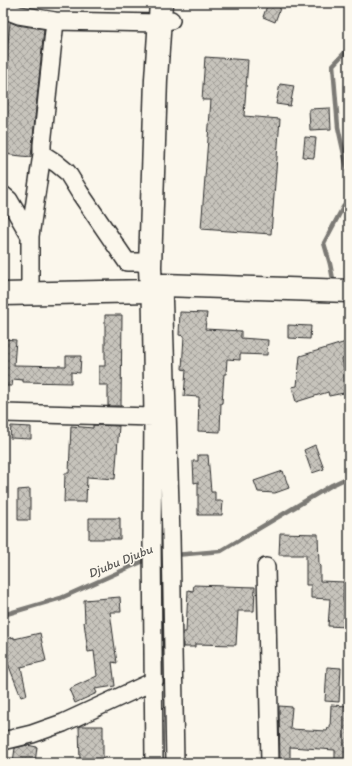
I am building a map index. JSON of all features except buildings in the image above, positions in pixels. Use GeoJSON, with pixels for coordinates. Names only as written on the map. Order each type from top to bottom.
{"type":"FeatureCollection","features":[{"type":"Feature","properties":{"kind":"street"},"geometry":{"type":"LineString","coordinates":[[3,9],[19,15],[55,21],[166,12]]}},
{"type":"Feature","properties":{"kind":"street"},"geometry":{"type":"LineString","coordinates":[[166,12],[156,79],[150,267],[157,288],[171,536],[175,763]]}},
{"type":"Feature","properties":{"kind":"street"},"geometry":{"type":"LineString","coordinates":[[154,763],[152,540],[153,417],[166,93],[166,12]]}},
{"type":"Feature","properties":{"kind":"street"},"geometry":{"type":"LineString","coordinates":[[30,293],[30,236],[42,154],[55,21]]}},
{"type":"Feature","properties":{"kind":"street"},"geometry":{"type":"LineString","coordinates":[[42,154],[67,172],[127,262],[140,262],[150,267]]}},
{"type":"Feature","properties":{"kind":"street"},"geometry":{"type":"LineString","coordinates":[[3,195],[9,200],[30,236]]}},
{"type":"Feature","properties":{"kind":"street"},"geometry":{"type":"LineString","coordinates":[[3,294],[157,288],[348,291]]}},
{"type":"Feature","properties":{"kind":"street"},"geometry":{"type":"LineString","coordinates":[[3,413],[153,417]]}},
{"type":"Feature","properties":{"kind":"street"},"geometry":{"type":"LineString","coordinates":[[266,567],[270,763]]}},
{"type":"Feature","properties":{"kind":"street"},"geometry":{"type":"LineString","coordinates":[[3,741],[32,734],[63,723],[154,681]]}},
{"type":"Feature","properties":{"kind":"waterway"},"geometry":{"type":"LineString","coordinates":[[349,48],[333,65],[338,127],[349,177]]}},
{"type":"Feature","properties":{"kind":"waterway"},"geometry":{"type":"LineString","coordinates":[[334,284],[324,243],[349,196]]}},
{"type":"Feature","properties":{"kind":"waterway","name":"Djubu Djubu"},"geometry":{"type":"LineString","coordinates":[[175,555],[221,551],[332,485],[349,477]]}},
{"type":"Feature","properties":{"kind":"waterway","name":"Djubu Djubu"},"geometry":{"type":"LineString","coordinates":[[3,615],[61,598],[148,559]]}}]}
